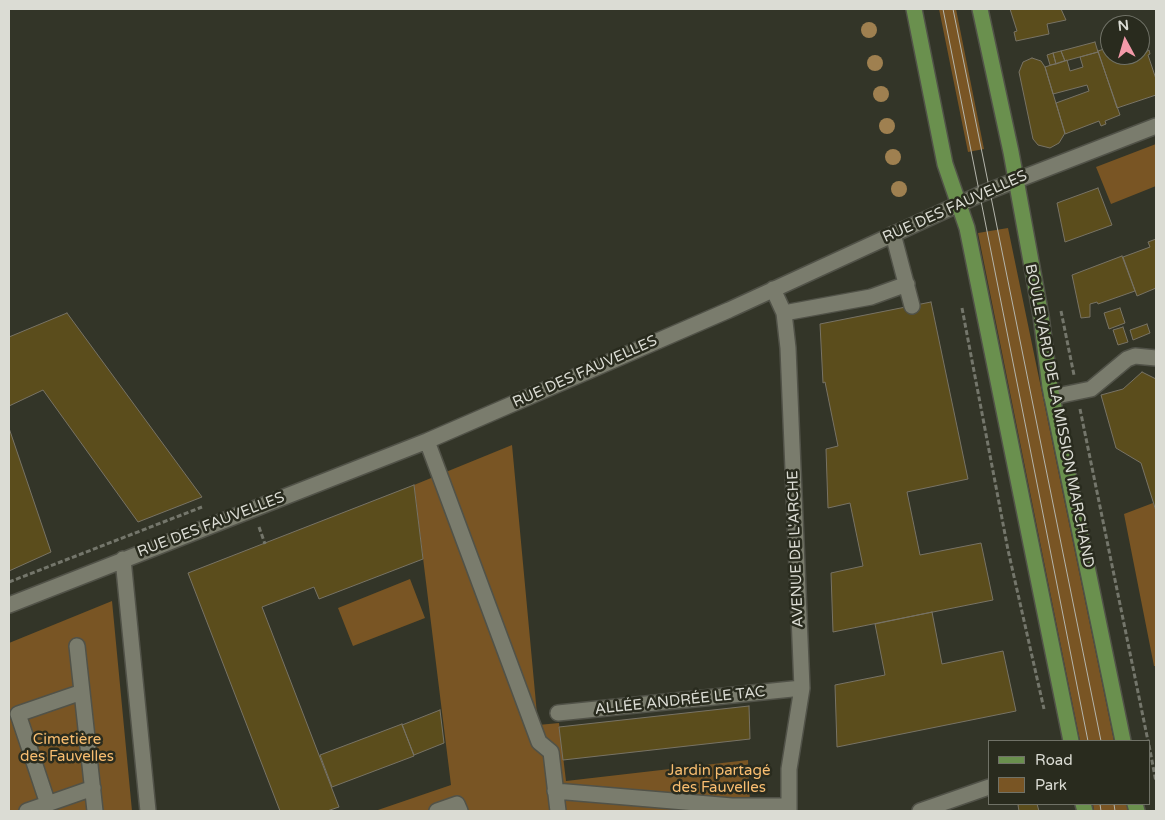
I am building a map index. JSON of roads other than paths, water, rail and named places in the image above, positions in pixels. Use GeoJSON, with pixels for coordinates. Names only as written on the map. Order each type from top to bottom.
{"type":"FeatureCollection","features":[{"type":"Feature","properties":{"kind":"main road"},"geometry":{"type":"LineString","coordinates":[[914,9],[945,164],[967,228],[1071,740]]}},
{"type":"Feature","properties":{"kind":"main road","name":"BOULEVARD DE LA MISSION MARCHAND"},"geometry":{"type":"LineString","coordinates":[[980,9],[1041,316],[1052,397],[1123,740]]}},
{"type":"Feature","properties":{"kind":"street","name":"RUE DES FAUVELLES"},"geometry":{"type":"LineString","coordinates":[[9,605],[427,441],[773,289],[1015,179],[1156,126]]}},
{"type":"Feature","properties":{"kind":"street"},"geometry":{"type":"LineString","coordinates":[[893,234],[912,306]]}},
{"type":"Feature","properties":{"kind":"street"},"geometry":{"type":"LineString","coordinates":[[784,312],[871,297],[907,284]]}},
{"type":"Feature","properties":{"kind":"street","name":"AVENUE DE L'ARCHE"},"geometry":{"type":"LineString","coordinates":[[773,289],[784,312],[788,348],[802,688],[789,769],[788,809]]}},
{"type":"Feature","properties":{"kind":"street"},"geometry":{"type":"LineString","coordinates":[[1052,397],[1091,389],[1127,360],[1135,356],[1156,358]]}},
{"type":"Feature","properties":{"kind":"street"},"geometry":{"type":"LineString","coordinates":[[427,441],[539,742],[551,752],[558,811]]}},
{"type":"Feature","properties":{"kind":"street"},"geometry":{"type":"LineString","coordinates":[[123,559],[148,811]]}},
{"type":"Feature","properties":{"kind":"street"},"geometry":{"type":"LineString","coordinates":[[78,646],[95,811]]}},
{"type":"Feature","properties":{"kind":"street","name":"ALLÉE ANDRÉE LE TAC"},"geometry":{"type":"LineString","coordinates":[[558,713],[802,688]]}},
{"type":"Feature","properties":{"kind":"street"},"geometry":{"type":"LineString","coordinates":[[48,804],[18,714],[82,692]]}},
{"type":"Feature","properties":{"kind":"street"},"geometry":{"type":"LineString","coordinates":[[920,811],[988,787]]}},
{"type":"Feature","properties":{"kind":"street"},"geometry":{"type":"LineString","coordinates":[[26,811],[93,788]]}},
{"type":"Feature","properties":{"kind":"street"},"geometry":{"type":"LineString","coordinates":[[555,790],[725,809],[788,809]]}},
{"type":"Feature","properties":{"kind":"street"},"geometry":{"type":"LineString","coordinates":[[437,811],[459,808]]}},
{"type":"Feature","properties":{"kind":"tram line"},"geometry":{"type":"LineString","coordinates":[[943,9],[1088,740]]}},
{"type":"Feature","properties":{"kind":"tram line"},"geometry":{"type":"LineString","coordinates":[[953,9],[1101,740]]}},
{"type":"Feature","properties":{"kind":"tram line"},"geometry":{"type":"LineString","coordinates":[[1100,805],[1101,811]]}},
{"type":"Feature","properties":{"kind":"tram line"},"geometry":{"type":"LineString","coordinates":[[1114,805],[1115,811]]}},
{"type":"Feature","properties":{"kind":"park label","name":"Cimetière des Fauvelles"},"geometry":{"type":"Point","coordinates":[67,748]}},
{"type":"Feature","properties":{"kind":"park label","name":"Jardin partagé des Fauvelles"},"geometry":{"type":"Point","coordinates":[719,780]}}]}
